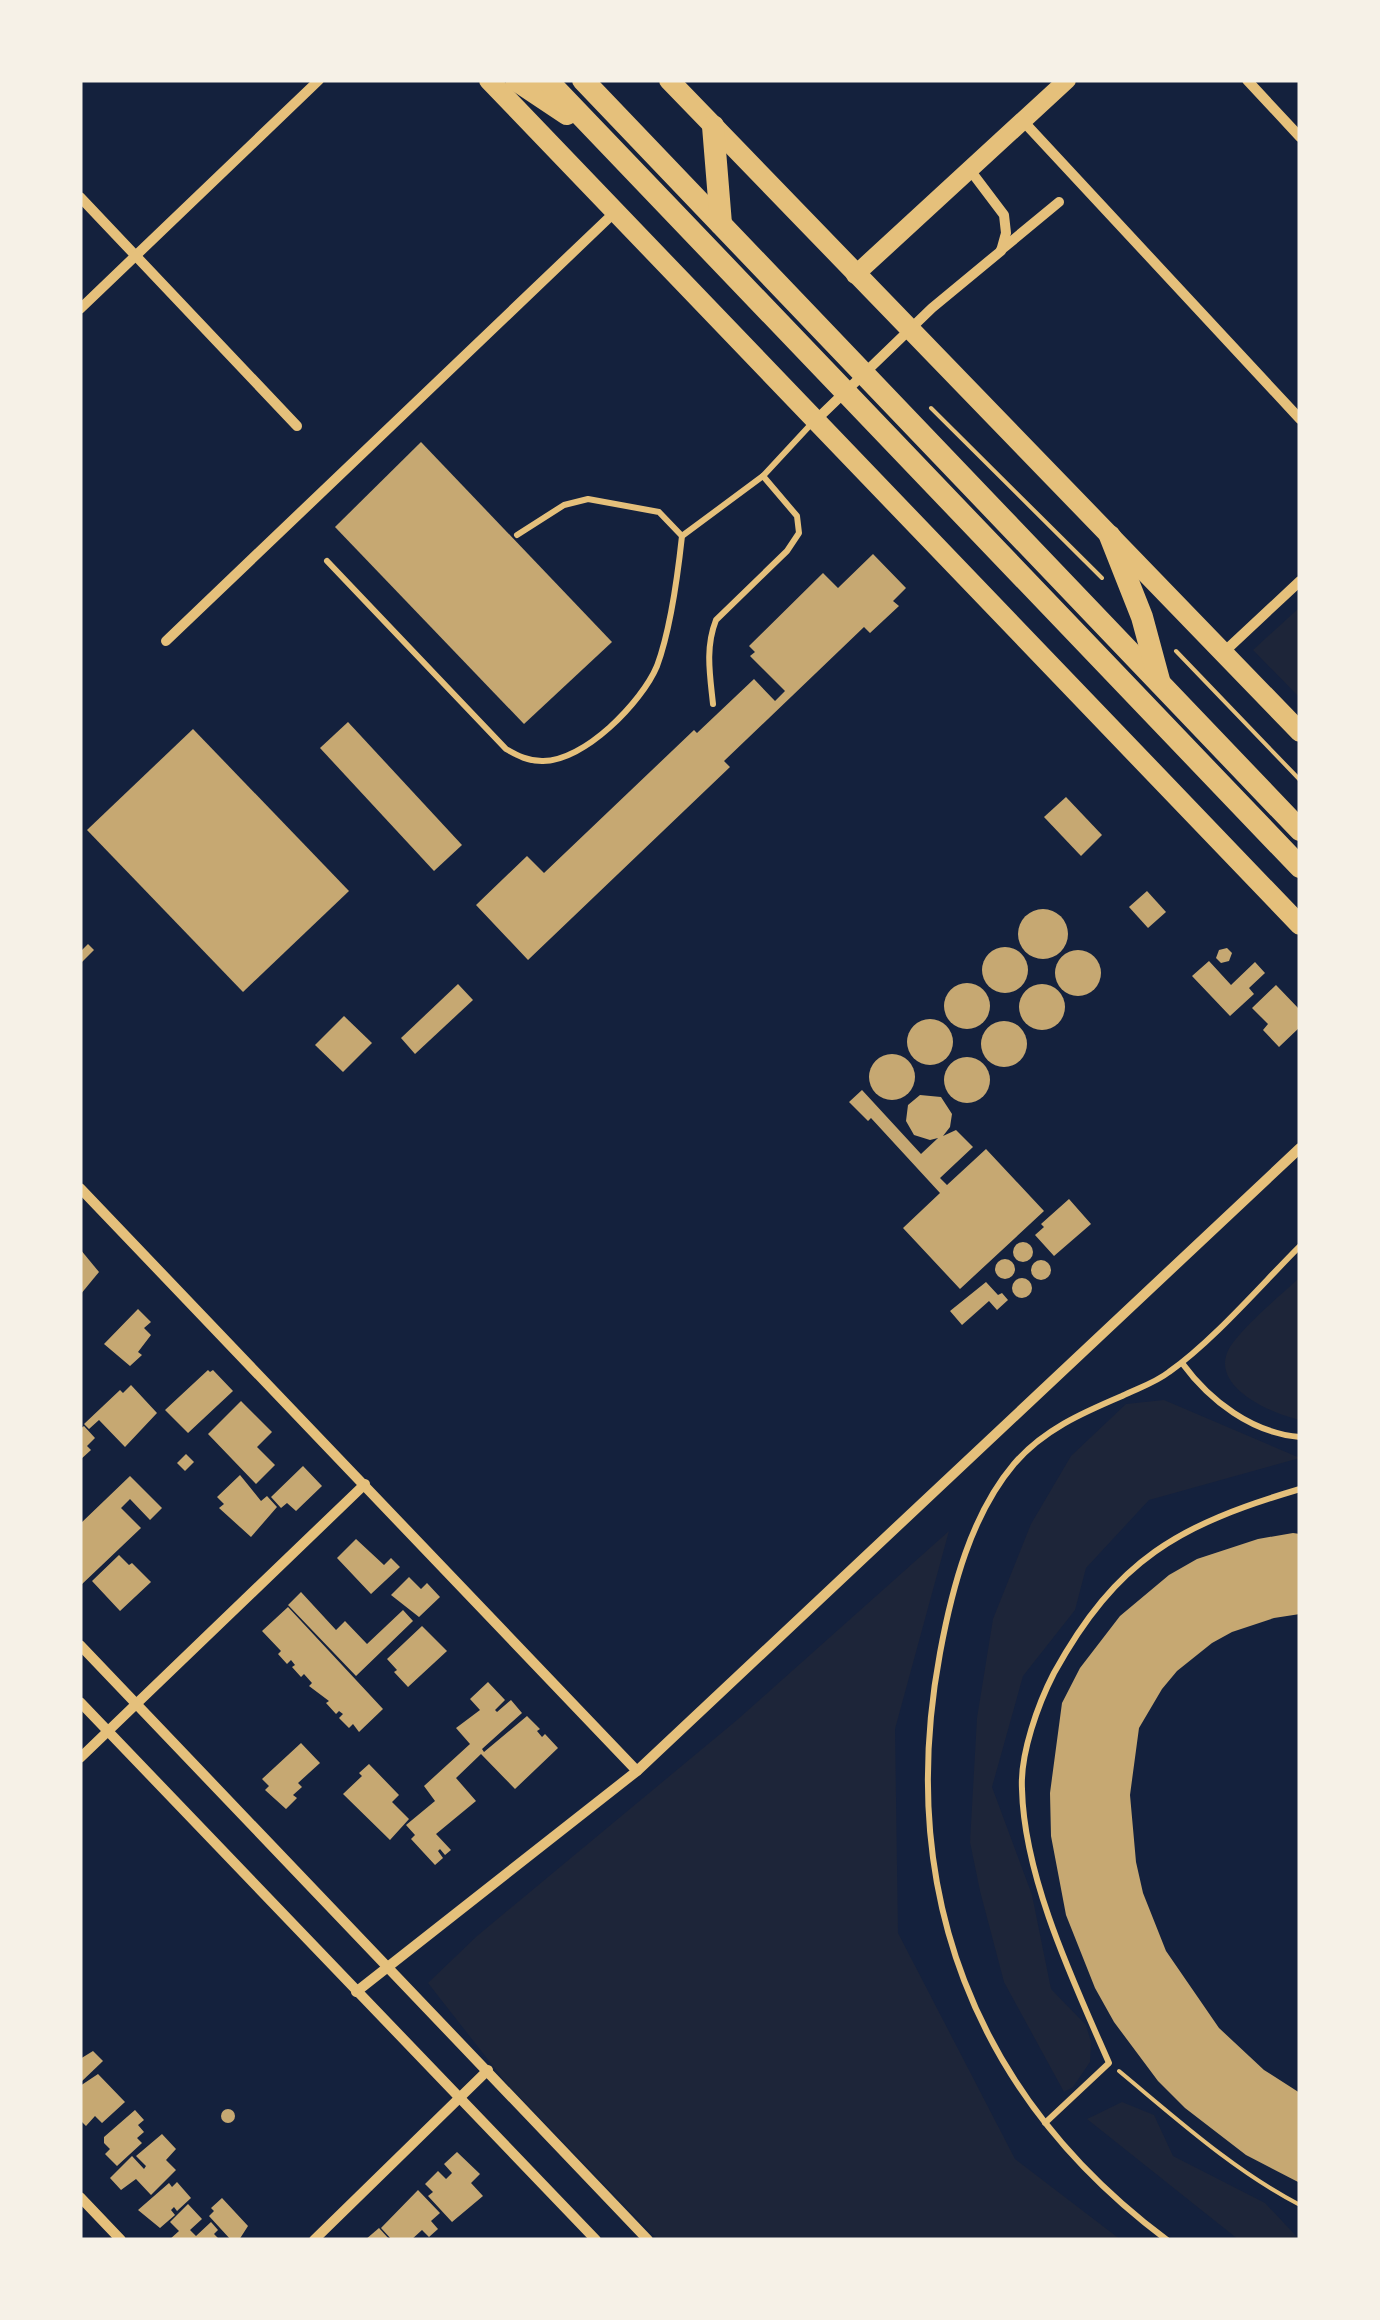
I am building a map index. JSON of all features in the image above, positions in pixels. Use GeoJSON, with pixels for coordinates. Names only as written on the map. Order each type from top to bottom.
{"type":"FeatureCollection","features":[{"type":"Feature","properties":{"kind":"main road"},"geometry":{"type":"LineString","coordinates":[[488,80],[1300,926]]}},
{"type":"Feature","properties":{"kind":"main road"},"geometry":{"type":"LineString","coordinates":[[516,80],[602,137]]}},
{"type":"Feature","properties":{"kind":"main road"},"geometry":{"type":"LineString","coordinates":[[548,80],[1300,867]]}},
{"type":"Feature","properties":{"kind":"main road"},"geometry":{"type":"LineString","coordinates":[[583,80],[1300,830]]}},
{"type":"Feature","properties":{"kind":"main road"},"geometry":{"type":"LineString","coordinates":[[669,80],[1300,732]]}},
{"type":"Feature","properties":{"kind":"main road"},"geometry":{"type":"LineString","coordinates":[[713,126],[721,224]]}},
{"type":"Feature","properties":{"kind":"main road"},"geometry":{"type":"LineString","coordinates":[[780,323],[795,320],[800,307]]}},
{"type":"Feature","properties":{"kind":"main road"},"geometry":{"type":"LineString","coordinates":[[1110,536],[1142,617],[1160,683]]}},
{"type":"Feature","properties":{"kind":"street"},"geometry":{"type":"LineString","coordinates":[[80,310],[318,80]]}},
{"type":"Feature","properties":{"kind":"street"},"geometry":{"type":"LineString","coordinates":[[855,275],[1066,80]]}},
{"type":"Feature","properties":{"kind":"street"},"geometry":{"type":"LineString","coordinates":[[1248,80],[1300,137]]}},
{"type":"Feature","properties":{"kind":"street"},"geometry":{"type":"LineString","coordinates":[[1023,121],[1300,419]]}},
{"type":"Feature","properties":{"kind":"street"},"geometry":{"type":"LineString","coordinates":[[970,170],[1004,215],[1006,232],[1000,251]]}},
{"type":"Feature","properties":{"kind":"street"},"geometry":{"type":"LineString","coordinates":[[80,197],[297,426]]}},
{"type":"Feature","properties":{"kind":"street"},"geometry":{"type":"LineString","coordinates":[[815,420],[908,330],[1059,202]]}},
{"type":"Feature","properties":{"kind":"street"},"geometry":{"type":"LineString","coordinates":[[166,641],[614,212]]}},
{"type":"Feature","properties":{"kind":"street"},"geometry":{"type":"LineString","coordinates":[[1224,652],[1300,582]]}},
{"type":"Feature","properties":{"kind":"street"},"geometry":{"type":"LineString","coordinates":[[356,1992],[637,1771],[1300,1148]]}},
{"type":"Feature","properties":{"kind":"street"},"geometry":{"type":"LineString","coordinates":[[80,1188],[637,1771]]}},
{"type":"Feature","properties":{"kind":"street"},"geometry":{"type":"LineString","coordinates":[[80,1758],[365,1484]]}},
{"type":"Feature","properties":{"kind":"street"},"geometry":{"type":"LineString","coordinates":[[80,1644],[648,2240]]}},
{"type":"Feature","properties":{"kind":"street"},"geometry":{"type":"LineString","coordinates":[[80,1702],[596,2240]]}},
{"type":"Feature","properties":{"kind":"street"},"geometry":{"type":"LineString","coordinates":[[314,2240],[488,2070]]}},
{"type":"Feature","properties":{"kind":"street"},"geometry":{"type":"LineString","coordinates":[[80,2197],[121,2240]]}},
{"type":"Feature","properties":{"kind":"lane"},"geometry":{"type":"LineString","coordinates":[[328,561],[506,748],[524,759],[546,762],[578,751],[642,696],[658,663],[682,536],[764,476],[815,420]]}},
{"type":"Feature","properties":{"kind":"lane"},"geometry":{"type":"LineString","coordinates":[[713,704],[708,654],[716,620],[786,551],[799,533],[796,516],[764,476]]}},
{"type":"Feature","properties":{"kind":"lane"},"geometry":{"type":"LineString","coordinates":[[517,535],[564,505],[588,499],[658,512],[682,536]]}},
{"type":"Feature","properties":{"kind":"lane"},"geometry":{"type":"LineString","coordinates":[[1166,2240],[1109,2194],[1045,2123],[1008,2070],[971,1999],[944,1924],[935,1885],[928,1804],[930,1724],[936,1677],[944,1631],[971,1542],[989,1498],[1012,1466],[1040,1437],[1156,1381],[1182,1363],[1300,1246]]}},
{"type":"Feature","properties":{"kind":"lane"},"geometry":{"type":"LineString","coordinates":[[1182,1363],[1195,1381],[1233,1412],[1272,1431],[1300,1437]]}},
{"type":"Feature","properties":{"kind":"lane"},"geometry":{"type":"LineString","coordinates":[[1045,2123],[1109,2063],[1048,1913],[1021,1788],[1032,1729],[1047,1687],[1098,1602],[1134,1566],[1188,1530],[1247,1504],[1300,1489]]}},
{"type":"Feature","properties":{"kind":"path"},"geometry":{"type":"LineString","coordinates":[[921,399],[1114,590]]}},
{"type":"Feature","properties":{"kind":"path"},"geometry":{"type":"LineString","coordinates":[[1142,617],[1300,780]]}},
{"type":"Feature","properties":{"kind":"path"},"geometry":{"type":"LineString","coordinates":[[1109,2063],[1215,2151],[1300,2205]]}},
{"type":"Feature","properties":{"kind":"shaded area"},"geometry":{"type":"Polygon","coordinates":[[[1300,607],[1300,698],[1253,650],[1300,607]]]}},
{"type":"Feature","properties":{"kind":"shaded area"},"geometry":{"type":"Polygon","coordinates":[[[1300,1277],[1300,1420],[1245,1395],[1226,1372],[1225,1359],[1247,1326],[1300,1277]]]}},
{"type":"Feature","properties":{"kind":"shaded area"},"geometry":{"type":"Polygon","coordinates":[[[1164,1400],[1300,1458],[1149,1500],[1086,1568],[1075,1610],[1023,1676],[992,1787],[1032,1895],[1051,1989],[1086,2025],[1091,2042],[1090,2062],[1073,2087],[1064,2092],[1004,1982],[980,1891],[970,1842],[977,1718],[993,1619],[1031,1524],[1071,1456],[1126,1404],[1164,1400]]]}},
{"type":"Feature","properties":{"kind":"shaded area"},"geometry":{"type":"Polygon","coordinates":[[[949,1531],[895,1729],[898,1933],[1015,2159],[1121,2240],[658,2240],[507,2084],[428,1983],[477,1936],[737,1720],[949,1531]]]}},
{"type":"Feature","properties":{"kind":"shaded area"},"geometry":{"type":"Polygon","coordinates":[[[1122,2102],[1154,2115],[1173,2156],[1265,2203],[1300,2240],[1239,2240],[1087,2119],[1122,2102]]]}},
{"type":"Feature","properties":{"kind":"building"},"geometry":{"type":"Polygon","coordinates":[[[421,442],[612,642],[524,724],[335,527],[421,442]]]}},
{"type":"Feature","properties":{"kind":"building"},"geometry":{"type":"Polygon","coordinates":[[[873,554],[906,588],[893,601],[899,606],[870,633],[864,627],[724,761],[730,767],[528,960],[476,905],[527,856],[544,873],[694,730],[697,733],[754,679],[775,701],[785,691],[750,656],[755,652],[749,646],[823,573],[838,588],[873,554]]]}},
{"type":"Feature","properties":{"kind":"building"},"geometry":{"type":"Polygon","coordinates":[[[348,722],[462,845],[434,871],[320,748],[348,722]]]}},
{"type":"Feature","properties":{"kind":"building"},"geometry":{"type":"Polygon","coordinates":[[[193,729],[349,891],[243,992],[87,830],[193,729]]]}},
{"type":"Feature","properties":{"kind":"building"},"geometry":{"type":"Polygon","coordinates":[[[1066,797],[1102,835],[1081,856],[1044,817],[1066,797]]]}},
{"type":"Feature","properties":{"kind":"building"},"geometry":{"type":"Polygon","coordinates":[[[1147,891],[1166,912],[1148,928],[1129,907],[1147,891]]]}},
{"type":"Feature","properties":{"kind":"building"},"geometry":{"type":"Polygon","coordinates":[[[1043,909],[1061,916],[1068,934],[1061,952],[1043,959],[1025,952],[1018,934],[1025,916],[1043,909]]]}},
{"type":"Feature","properties":{"kind":"building"},"geometry":{"type":"Polygon","coordinates":[[[88,944],[94,950],[80,964],[80,952],[88,944]]]}},
{"type":"Feature","properties":{"kind":"building"},"geometry":{"type":"Polygon","coordinates":[[[1005,947],[1021,954],[1028,970],[1021,986],[1005,993],[989,986],[982,970],[989,954],[1005,947]]]}},
{"type":"Feature","properties":{"kind":"building"},"geometry":{"type":"Polygon","coordinates":[[[1227,948],[1232,953],[1229,961],[1221,963],[1216,958],[1219,950],[1227,948]]]}},
{"type":"Feature","properties":{"kind":"building"},"geometry":{"type":"Polygon","coordinates":[[[1078,950],[1094,957],[1101,973],[1094,989],[1078,996],[1062,989],[1055,973],[1062,957],[1078,950]]]}},
{"type":"Feature","properties":{"kind":"building"},"geometry":{"type":"Polygon","coordinates":[[[1209,961],[1231,985],[1255,962],[1265,973],[1249,988],[1254,994],[1230,1016],[1192,976],[1209,961]]]}},
{"type":"Feature","properties":{"kind":"building"},"geometry":{"type":"Polygon","coordinates":[[[967,983],[983,990],[990,1006],[983,1022],[967,1029],[951,1022],[944,1006],[951,990],[967,983]]]}},
{"type":"Feature","properties":{"kind":"building"},"geometry":{"type":"Polygon","coordinates":[[[458,984],[473,1000],[415,1054],[401,1038],[458,984]]]}},
{"type":"Feature","properties":{"kind":"building"},"geometry":{"type":"Polygon","coordinates":[[[1042,984],[1058,991],[1065,1007],[1058,1023],[1042,1030],[1026,1023],[1019,1007],[1026,991],[1042,984]]]}},
{"type":"Feature","properties":{"kind":"building"},"geometry":{"type":"Polygon","coordinates":[[[1276,985],[1300,1010],[1300,1027],[1279,1047],[1263,1030],[1268,1024],[1252,1008],[1276,985]]]}},
{"type":"Feature","properties":{"kind":"building"},"geometry":{"type":"Polygon","coordinates":[[[344,1016],[372,1043],[343,1072],[315,1045],[344,1016]]]}},
{"type":"Feature","properties":{"kind":"building"},"geometry":{"type":"Polygon","coordinates":[[[930,1019],[946,1026],[953,1042],[946,1058],[930,1065],[914,1058],[907,1042],[914,1026],[930,1019]]]}},
{"type":"Feature","properties":{"kind":"building"},"geometry":{"type":"Polygon","coordinates":[[[1004,1021],[1020,1028],[1027,1044],[1020,1060],[1004,1067],[988,1060],[981,1044],[988,1028],[1004,1021]]]}},
{"type":"Feature","properties":{"kind":"building"},"geometry":{"type":"Polygon","coordinates":[[[892,1054],[908,1061],[915,1077],[908,1093],[892,1100],[876,1093],[869,1077],[876,1061],[892,1054]]]}},
{"type":"Feature","properties":{"kind":"building"},"geometry":{"type":"Polygon","coordinates":[[[967,1057],[984,1063],[990,1080],[984,1097],[967,1103],[950,1097],[944,1080],[950,1063],[967,1057]]]}},
{"type":"Feature","properties":{"kind":"building"},"geometry":{"type":"Polygon","coordinates":[[[862,1090],[921,1154],[938,1138],[914,1135],[906,1121],[908,1105],[920,1095],[941,1097],[952,1114],[950,1127],[943,1136],[956,1130],[973,1147],[940,1178],[947,1185],[986,1149],[1044,1211],[960,1289],[903,1228],[940,1193],[871,1118],[868,1121],[849,1102],[862,1090]]]}},
{"type":"Feature","properties":{"kind":"building"},"geometry":{"type":"Polygon","coordinates":[[[1069,1199],[1091,1224],[1054,1256],[1035,1235],[1044,1227],[1041,1224],[1069,1199]]]}},
{"type":"Feature","properties":{"kind":"building"},"geometry":{"type":"Polygon","coordinates":[[[1023,1242],[1033,1252],[1023,1262],[1013,1252],[1023,1242]]]}},
{"type":"Feature","properties":{"kind":"building"},"geometry":{"type":"Polygon","coordinates":[[[80,1249],[99,1272],[80,1295],[80,1249]]]}},
{"type":"Feature","properties":{"kind":"building"},"geometry":{"type":"Polygon","coordinates":[[[1005,1259],[1015,1269],[1005,1279],[995,1269],[1005,1259]]]}},
{"type":"Feature","properties":{"kind":"building"},"geometry":{"type":"Polygon","coordinates":[[[1041,1260],[1051,1270],[1041,1280],[1031,1270],[1041,1260]]]}},
{"type":"Feature","properties":{"kind":"building"},"geometry":{"type":"Polygon","coordinates":[[[1022,1278],[1032,1288],[1022,1298],[1012,1288],[1022,1278]]]}},
{"type":"Feature","properties":{"kind":"building"},"geometry":{"type":"Polygon","coordinates":[[[986,1282],[1008,1300],[997,1310],[989,1301],[962,1325],[950,1311],[986,1282]]]}},
{"type":"Feature","properties":{"kind":"building"},"geometry":{"type":"Polygon","coordinates":[[[138,1309],[151,1322],[144,1328],[151,1335],[138,1352],[142,1355],[130,1366],[104,1344],[138,1309]]]}},
{"type":"Feature","properties":{"kind":"building"},"geometry":{"type":"Polygon","coordinates":[[[208,1370],[213,1370],[233,1391],[188,1433],[165,1410],[208,1370]]]}},
{"type":"Feature","properties":{"kind":"building"},"geometry":{"type":"Polygon","coordinates":[[[131,1385],[157,1413],[125,1447],[99,1420],[89,1429],[84,1424],[120,1390],[123,1393],[131,1385]]]}},
{"type":"Feature","properties":{"kind":"building"},"geometry":{"type":"Polygon","coordinates":[[[241,1401],[272,1432],[257,1447],[275,1465],[256,1484],[208,1434],[241,1401]]]}},
{"type":"Feature","properties":{"kind":"building"},"geometry":{"type":"Polygon","coordinates":[[[84,1426],[95,1438],[87,1446],[91,1450],[80,1460],[80,1429],[84,1426]]]}},
{"type":"Feature","properties":{"kind":"building"},"geometry":{"type":"Polygon","coordinates":[[[186,1454],[194,1462],[185,1471],[177,1463],[186,1454]]]}},
{"type":"Feature","properties":{"kind":"building"},"geometry":{"type":"Polygon","coordinates":[[[303,1466],[322,1486],[296,1511],[287,1503],[281,1508],[271,1497],[303,1466]]]}},
{"type":"Feature","properties":{"kind":"building"},"geometry":{"type":"Polygon","coordinates":[[[240,1475],[261,1501],[267,1496],[277,1507],[251,1537],[219,1508],[224,1504],[217,1497],[240,1475]]]}},
{"type":"Feature","properties":{"kind":"building"},"geometry":{"type":"Polygon","coordinates":[[[130,1476],[162,1508],[150,1520],[130,1499],[121,1508],[141,1528],[80,1586],[80,1524],[130,1476]]]}},
{"type":"Feature","properties":{"kind":"building"},"geometry":{"type":"Polygon","coordinates":[[[1300,1534],[1300,1614],[1232,1632],[1177,1671],[1139,1728],[1130,1795],[1143,1893],[1166,1951],[1219,2028],[1264,2070],[1300,2093],[1300,2183],[1246,2155],[1185,2108],[1158,2081],[1114,2022],[1095,1988],[1066,1915],[1051,1836],[1050,1793],[1062,1703],[1080,1668],[1120,1616],[1169,1575],[1197,1559],[1258,1539],[1300,1534]]]}},
{"type":"Feature","properties":{"kind":"building"},"geometry":{"type":"Polygon","coordinates":[[[356,1539],[384,1565],[391,1558],[400,1567],[371,1594],[337,1558],[356,1539]]]}},
{"type":"Feature","properties":{"kind":"building"},"geometry":{"type":"Polygon","coordinates":[[[119,1555],[151,1582],[120,1611],[92,1581],[119,1555]]]}},
{"type":"Feature","properties":{"kind":"building"},"geometry":{"type":"Polygon","coordinates":[[[409,1577],[421,1589],[427,1583],[440,1597],[419,1617],[391,1595],[409,1577]]]}},
{"type":"Feature","properties":{"kind":"building"},"geometry":{"type":"Polygon","coordinates":[[[301,1592],[336,1630],[345,1621],[367,1644],[403,1610],[413,1621],[356,1676],[288,1605],[301,1592]]]}},
{"type":"Feature","properties":{"kind":"building"},"geometry":{"type":"Polygon","coordinates":[[[288,1607],[383,1709],[359,1732],[353,1724],[349,1728],[339,1718],[343,1714],[336,1714],[326,1703],[329,1701],[309,1686],[312,1683],[304,1674],[301,1677],[291,1660],[287,1664],[278,1654],[281,1651],[262,1631],[288,1607]]]}},
{"type":"Feature","properties":{"kind":"building"},"geometry":{"type":"Polygon","coordinates":[[[422,1626],[447,1651],[408,1687],[387,1659],[422,1626]]]}},
{"type":"Feature","properties":{"kind":"building"},"geometry":{"type":"Polygon","coordinates":[[[488,1682],[505,1700],[497,1712],[511,1700],[522,1713],[482,1749],[484,1752],[527,1716],[540,1729],[537,1731],[542,1737],[545,1734],[558,1748],[515,1789],[481,1754],[456,1778],[476,1801],[436,1834],[451,1850],[445,1855],[440,1849],[443,1858],[435,1865],[411,1839],[415,1835],[406,1825],[435,1801],[424,1786],[470,1744],[456,1728],[480,1710],[470,1699],[488,1682]]]}},
{"type":"Feature","properties":{"kind":"building"},"geometry":{"type":"Polygon","coordinates":[[[301,1743],[320,1763],[298,1783],[302,1787],[293,1795],[297,1798],[286,1809],[265,1790],[269,1786],[262,1779],[301,1743]]]}},
{"type":"Feature","properties":{"kind":"building"},"geometry":{"type":"Polygon","coordinates":[[[369,1764],[399,1795],[392,1802],[409,1819],[390,1840],[343,1794],[369,1764]]]}},
{"type":"Feature","properties":{"kind":"building"},"geometry":{"type":"Polygon","coordinates":[[[93,2051],[103,2061],[80,2083],[80,2059],[93,2051]]]}},
{"type":"Feature","properties":{"kind":"building"},"geometry":{"type":"Polygon","coordinates":[[[98,2074],[125,2102],[102,2123],[95,2116],[86,2126],[80,2120],[80,2086],[98,2074]]]}},
{"type":"Feature","properties":{"kind":"building"},"geometry":{"type":"Polygon","coordinates":[[[228,2109],[235,2116],[228,2123],[221,2116],[228,2109]]]}},
{"type":"Feature","properties":{"kind":"building"},"geometry":{"type":"Polygon","coordinates":[[[135,2110],[144,2120],[138,2125],[144,2132],[137,2138],[142,2143],[117,2166],[105,2154],[110,2149],[104,2137],[135,2110]]]}},
{"type":"Feature","properties":{"kind":"building"},"geometry":{"type":"Polygon","coordinates":[[[162,2134],[176,2149],[166,2160],[176,2170],[151,2195],[136,2179],[121,2190],[110,2178],[132,2156],[144,2169],[146,2166],[136,2156],[162,2134]]]}},
{"type":"Feature","properties":{"kind":"building"},"geometry":{"type":"Polygon","coordinates":[[[457,2152],[480,2174],[471,2183],[483,2196],[452,2222],[428,2196],[433,2192],[425,2184],[438,2171],[446,2179],[452,2173],[444,2164],[457,2152]]]}},
{"type":"Feature","properties":{"kind":"building"},"geometry":{"type":"Polygon","coordinates":[[[177,2182],[191,2198],[177,2211],[174,2207],[171,2210],[175,2215],[160,2228],[138,2210],[169,2183],[172,2187],[177,2182]]]}},
{"type":"Feature","properties":{"kind":"building"},"geometry":{"type":"Polygon","coordinates":[[[418,2190],[440,2213],[431,2221],[438,2229],[429,2237],[422,2230],[411,2240],[392,2240],[381,2228],[418,2190]]]}},
{"type":"Feature","properties":{"kind":"building"},"geometry":{"type":"Polygon","coordinates":[[[222,2198],[248,2226],[239,2240],[231,2240],[209,2216],[214,2211],[211,2208],[222,2198]]]}},
{"type":"Feature","properties":{"kind":"building"},"geometry":{"type":"Polygon","coordinates":[[[188,2204],[202,2219],[190,2230],[196,2236],[211,2222],[220,2240],[169,2240],[179,2231],[170,2222],[188,2204]]]}},
{"type":"Feature","properties":{"kind":"building"},"geometry":{"type":"Polygon","coordinates":[[[379,2228],[390,2240],[365,2240],[379,2228]]]}}]}
